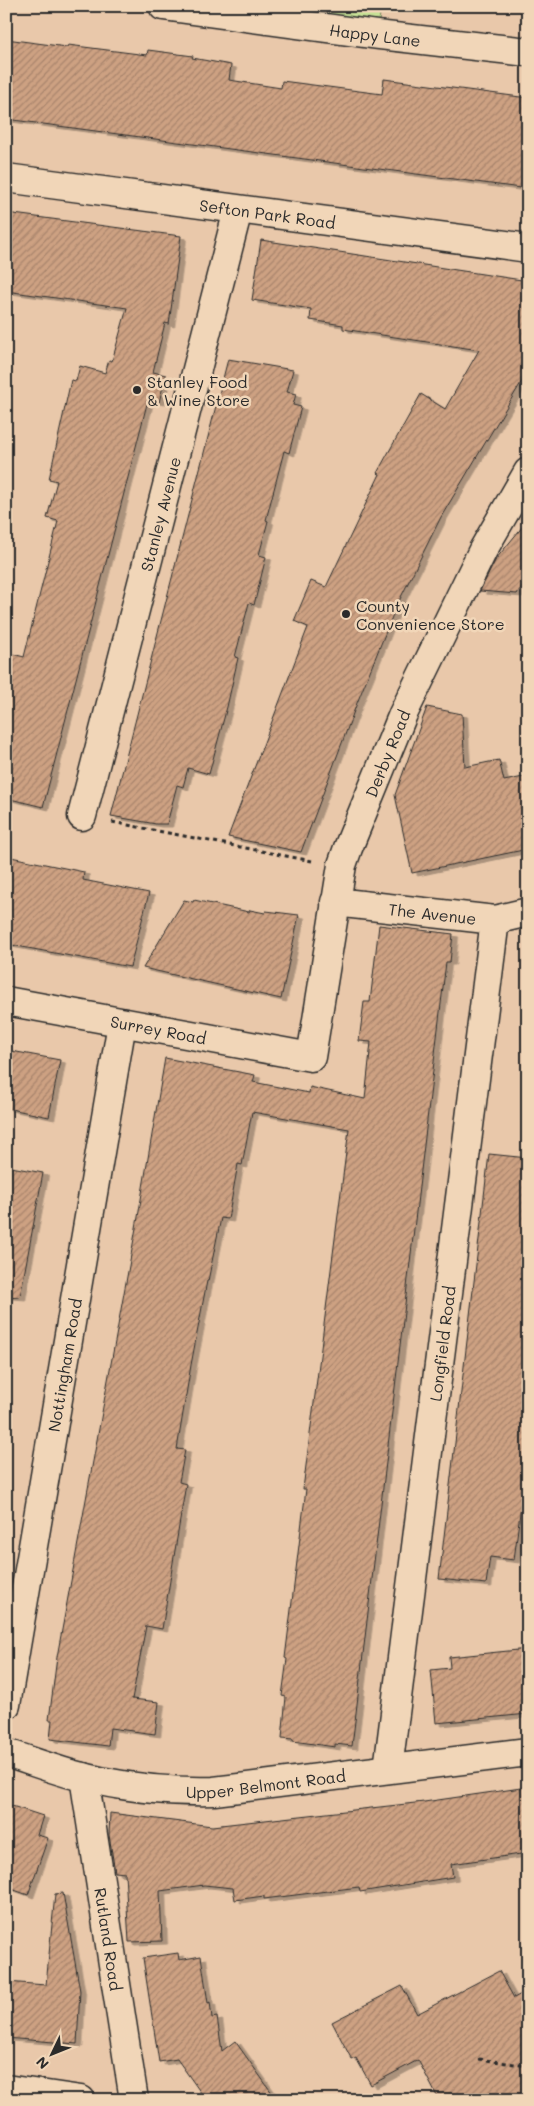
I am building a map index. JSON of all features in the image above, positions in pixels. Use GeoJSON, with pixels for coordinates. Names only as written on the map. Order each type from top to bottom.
{"type":"FeatureCollection","features":[{"type":"Feature","properties":{"kind":"street","name":"Happy Lane"},"geometry":{"type":"LineString","coordinates":[[164,6],[378,35],[528,52]]}},
{"type":"Feature","properties":{"kind":"street","name":"Sefton Park Road"},"geometry":{"type":"LineString","coordinates":[[6,178],[528,248]]}},
{"type":"Feature","properties":{"kind":"street","name":"Stanley Avenue"},"geometry":{"type":"LineString","coordinates":[[82,816],[238,210]]}},
{"type":"Feature","properties":{"kind":"street","name":"Derby Road"},"geometry":{"type":"LineString","coordinates":[[311,1057],[342,865],[403,714],[483,550],[528,472]]}},
{"type":"Feature","properties":{"kind":"street","name":"The Avenue"},"geometry":{"type":"LineString","coordinates":[[336,902],[495,920],[528,912]]}},
{"type":"Feature","properties":{"kind":"street","name":"Longfield Road"},"geometry":{"type":"LineString","coordinates":[[388,1768],[495,920]]}},
{"type":"Feature","properties":{"kind":"street","name":"Surrey Road"},"geometry":{"type":"LineString","coordinates":[[6,1001],[311,1057]]}},
{"type":"Feature","properties":{"kind":"street","name":"Nottingham Road"},"geometry":{"type":"LineString","coordinates":[[6,1706],[122,1023]]}},
{"type":"Feature","properties":{"kind":"street","name":"Upper Belmont Road"},"geometry":{"type":"LineString","coordinates":[[6,1752],[84,1777],[149,1789],[194,1792],[528,1752]]}},
{"type":"Feature","properties":{"kind":"street","name":"Rutland Road"},"geometry":{"type":"LineString","coordinates":[[84,1777],[134,2100]]}},
{"type":"Feature","properties":{"kind":"street"},"geometry":{"type":"LineString","coordinates":[[6,2089],[81,2100]]}},
{"type":"Feature","properties":{"kind":"path"},"geometry":{"type":"LineString","coordinates":[[82,816],[312,862],[342,865]]}},
{"type":"Feature","properties":{"kind":"path"},"geometry":{"type":"LineString","coordinates":[[479,2059],[528,2066]]}},
{"type":"Feature","properties":{"kind":"green space"},"geometry":{"type":"Polygon","coordinates":[[[228,6],[381,6],[378,29],[228,6]]]}},
{"type":"Feature","properties":{"kind":"building"},"geometry":{"type":"Polygon","coordinates":[[[6,39],[147,55],[148,50],[193,56],[192,58],[231,65],[229,80],[281,88],[282,81],[382,94],[384,79],[528,98],[528,189],[6,119],[6,39]]]}},
{"type":"Feature","properties":{"kind":"building"},"geometry":{"type":"Polygon","coordinates":[[[6,213],[181,236],[169,324],[165,323],[153,372],[166,375],[159,402],[148,400],[43,807],[6,798],[6,680],[13,654],[24,657],[58,521],[47,518],[57,481],[49,479],[71,380],[76,381],[80,366],[105,373],[109,360],[112,361],[127,308],[6,291],[6,213]]]}},
{"type":"Feature","properties":{"kind":"building"},"geometry":{"type":"Polygon","coordinates":[[[261,240],[528,281],[528,371],[441,517],[396,607],[357,703],[301,852],[228,837],[308,627],[294,621],[311,581],[326,587],[380,474],[377,473],[421,394],[445,409],[479,350],[343,329],[343,325],[310,320],[311,309],[252,300],[261,240]]]}},
{"type":"Feature","properties":{"kind":"building"},"geometry":{"type":"Polygon","coordinates":[[[228,359],[293,370],[287,392],[296,394],[293,405],[301,407],[289,453],[284,451],[266,520],[268,521],[259,555],[266,557],[254,605],[249,603],[235,657],[238,658],[227,707],[209,774],[188,768],[183,787],[177,785],[167,824],[156,824],[111,816],[228,359]]]}},
{"type":"Feature","properties":{"kind":"building"},"geometry":{"type":"Polygon","coordinates":[[[528,520],[528,577],[517,594],[480,591],[496,559],[528,520]]]}},
{"type":"Feature","properties":{"kind":"building"},"geometry":{"type":"Polygon","coordinates":[[[427,707],[462,714],[465,767],[499,760],[504,781],[528,776],[528,849],[412,873],[395,795],[427,707]]]}},
{"type":"Feature","properties":{"kind":"building"},"geometry":{"type":"Polygon","coordinates":[[[6,856],[84,872],[83,880],[149,893],[130,967],[6,944],[6,856]]]}},
{"type":"Feature","properties":{"kind":"building"},"geometry":{"type":"Polygon","coordinates":[[[184,900],[193,902],[194,900],[249,912],[250,910],[299,915],[281,999],[143,968],[184,900]]]}},
{"type":"Feature","properties":{"kind":"building"},"geometry":{"type":"Polygon","coordinates":[[[379,925],[453,934],[450,962],[446,962],[352,1746],[335,1744],[335,1747],[282,1738],[286,1697],[282,1696],[287,1659],[285,1658],[306,1489],[303,1489],[349,1129],[252,1112],[242,1165],[238,1164],[228,1219],[221,1218],[191,1365],[177,1449],[185,1450],[179,1482],[186,1484],[162,1629],[146,1626],[132,1699],[159,1702],[155,1734],[110,1728],[108,1746],[50,1739],[52,1720],[49,1720],[57,1657],[138,1217],[165,1058],[255,1075],[253,1082],[309,1093],[310,1087],[365,1099],[371,1042],[359,1041],[364,1002],[370,1002],[379,925]]]}},
{"type":"Feature","properties":{"kind":"building"},"geometry":{"type":"Polygon","coordinates":[[[6,1050],[60,1060],[49,1117],[6,1108],[6,1050]]]}},
{"type":"Feature","properties":{"kind":"building"},"geometry":{"type":"Polygon","coordinates":[[[489,1154],[528,1158],[528,1490],[523,1489],[514,1560],[490,1557],[486,1584],[439,1579],[489,1154]]]}},
{"type":"Feature","properties":{"kind":"building"},"geometry":{"type":"Polygon","coordinates":[[[6,1166],[43,1173],[20,1297],[6,1296],[6,1166]]]}},
{"type":"Feature","properties":{"kind":"building"},"geometry":{"type":"Polygon","coordinates":[[[528,1649],[528,1714],[436,1723],[431,1670],[450,1668],[449,1657],[528,1649]]]}},
{"type":"Feature","properties":{"kind":"building"},"geometry":{"type":"Polygon","coordinates":[[[528,1787],[528,1853],[451,1864],[453,1877],[360,1892],[359,1887],[264,1899],[264,1896],[235,1900],[233,1888],[204,1885],[160,1891],[162,1941],[129,1942],[125,1873],[115,1872],[109,1835],[110,1813],[212,1826],[424,1802],[528,1787]]]}},
{"type":"Feature","properties":{"kind":"building"},"geometry":{"type":"Polygon","coordinates":[[[6,1804],[43,1816],[37,1835],[48,1838],[28,1895],[6,1887],[6,1804]]]}},
{"type":"Feature","properties":{"kind":"building"},"geometry":{"type":"Polygon","coordinates":[[[63,1893],[80,1991],[77,2044],[6,2038],[6,1982],[46,1985],[55,1894],[63,1893]]]}},
{"type":"Feature","properties":{"kind":"building"},"geometry":{"type":"Polygon","coordinates":[[[178,1953],[179,1960],[201,1956],[208,2003],[210,2002],[212,2018],[217,2017],[222,2051],[235,2041],[277,2100],[206,2100],[177,2059],[159,2062],[143,1958],[178,1953]]]}},
{"type":"Feature","properties":{"kind":"building"},"geometry":{"type":"Polygon","coordinates":[[[499,1971],[514,1998],[528,1990],[528,2100],[439,2100],[418,2060],[371,2085],[356,2058],[352,2060],[332,2022],[402,1986],[417,2014],[499,1971]]]}},
{"type":"Feature","properties":{"kind":"place","name":"Stanley Food & Wine Store"},"geometry":{"type":"Point","coordinates":[137,390]}},
{"type":"Feature","properties":{"kind":"place","name":"County Convenience Store"},"geometry":{"type":"Point","coordinates":[346,614]}}]}
